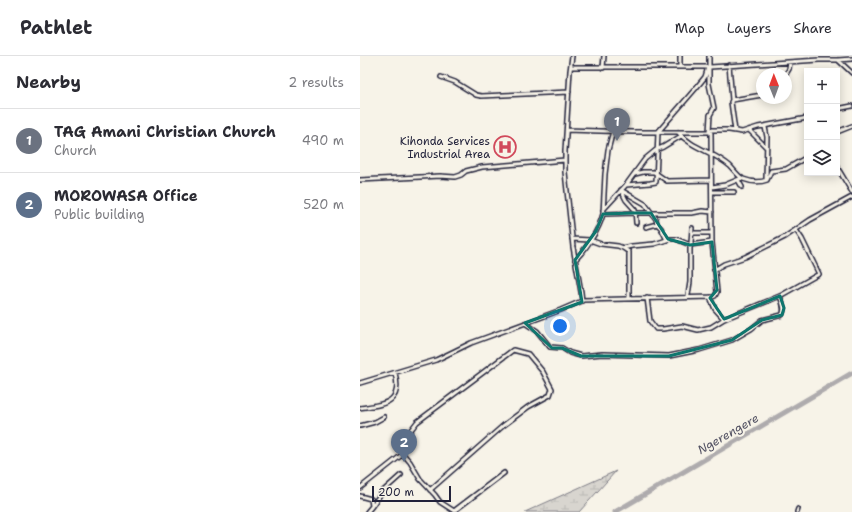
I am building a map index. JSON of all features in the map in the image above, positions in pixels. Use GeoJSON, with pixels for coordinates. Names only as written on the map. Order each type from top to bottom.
{"type":"FeatureCollection","features":[{"type":"Feature","properties":{"kind":"street"},"geometry":{"type":"LineString","coordinates":[[572,56],[565,160],[572,239],[582,300]]}},
{"type":"Feature","properties":{"kind":"street"},"geometry":{"type":"LineString","coordinates":[[603,68],[604,56]]}},
{"type":"Feature","properties":{"kind":"street"},"geometry":{"type":"LineString","coordinates":[[680,56],[680,67]]}},
{"type":"Feature","properties":{"kind":"street"},"geometry":{"type":"LineString","coordinates":[[360,383],[436,360],[471,343],[572,306],[582,300],[715,296],[717,292],[712,242],[711,133],[709,131],[710,115],[714,108],[709,84],[709,56]]}},
{"type":"Feature","properties":{"kind":"street"},"geometry":{"type":"LineString","coordinates":[[571,67],[709,67],[790,62],[820,58],[838,60],[852,59]]}},
{"type":"Feature","properties":{"kind":"street"},"geometry":{"type":"LineString","coordinates":[[838,60],[852,73]]}},
{"type":"Feature","properties":{"kind":"street"},"geometry":{"type":"LineString","coordinates":[[789,68],[790,62]]}},
{"type":"Feature","properties":{"kind":"street"},"geometry":{"type":"LineString","coordinates":[[729,65],[731,102],[735,131]]}},
{"type":"Feature","properties":{"kind":"street"},"geometry":{"type":"LineString","coordinates":[[626,185],[650,184],[656,182],[656,150],[658,132],[701,83],[709,67]]}},
{"type":"Feature","properties":{"kind":"street"},"geometry":{"type":"LineString","coordinates":[[441,77],[455,82],[476,95],[481,96],[569,92]]}},
{"type":"Feature","properties":{"kind":"street"},"geometry":{"type":"LineString","coordinates":[[732,100],[756,96]]}},
{"type":"Feature","properties":{"kind":"street"},"geometry":{"type":"LineString","coordinates":[[840,108],[851,106]]}},
{"type":"Feature","properties":{"kind":"street"},"geometry":{"type":"LineString","coordinates":[[567,130],[658,132],[729,130],[742,132],[804,119]]}},
{"type":"Feature","properties":{"kind":"street"},"geometry":{"type":"LineString","coordinates":[[840,131],[852,126]]}},
{"type":"Feature","properties":{"kind":"street"},"geometry":{"type":"LineString","coordinates":[[766,127],[766,181]]}},
{"type":"Feature","properties":{"kind":"street"},"geometry":{"type":"LineString","coordinates":[[750,130],[766,148]]}},
{"type":"Feature","properties":{"kind":"street"},"geometry":{"type":"LineString","coordinates":[[575,260],[581,254],[600,224],[603,214],[606,168],[613,131]]}},
{"type":"Feature","properties":{"kind":"street"},"geometry":{"type":"LineString","coordinates":[[678,132],[690,143],[701,148],[729,166],[742,178],[755,182],[766,181]]}},
{"type":"Feature","properties":{"kind":"street"},"geometry":{"type":"LineString","coordinates":[[603,210],[626,185],[645,159],[656,150],[681,136]]}},
{"type":"Feature","properties":{"kind":"street"},"geometry":{"type":"LineString","coordinates":[[766,181],[771,171],[786,169],[804,159]]}},
{"type":"Feature","properties":{"kind":"street"},"geometry":{"type":"LineString","coordinates":[[360,180],[440,176],[450,177],[459,176],[472,169],[482,167],[565,160]]}},
{"type":"Feature","properties":{"kind":"street"},"geometry":{"type":"LineString","coordinates":[[635,174],[643,172],[657,173],[667,181],[711,180]]}},
{"type":"Feature","properties":{"kind":"street"},"geometry":{"type":"LineString","coordinates":[[840,172],[852,192]]}},
{"type":"Feature","properties":{"kind":"street"},"geometry":{"type":"LineString","coordinates":[[712,187],[725,185],[742,178]]}},
{"type":"Feature","properties":{"kind":"street"},"geometry":{"type":"LineString","coordinates":[[738,180],[742,187]]}},
{"type":"Feature","properties":{"kind":"street"},"geometry":{"type":"LineString","coordinates":[[621,190],[626,200],[635,210],[636,223]]}},
{"type":"Feature","properties":{"kind":"street"},"geometry":{"type":"LineString","coordinates":[[621,190],[645,204],[668,240]]}},
{"type":"Feature","properties":{"kind":"street"},"geometry":{"type":"LineString","coordinates":[[712,192],[734,192]]}},
{"type":"Feature","properties":{"kind":"street"},"geometry":{"type":"LineString","coordinates":[[714,270],[724,264],[760,250],[852,197]]}},
{"type":"Feature","properties":{"kind":"street"},"geometry":{"type":"LineString","coordinates":[[603,214],[692,214],[702,211],[712,212]]}},
{"type":"Feature","properties":{"kind":"street"},"geometry":{"type":"LineString","coordinates":[[646,227],[657,224]]}},
{"type":"Feature","properties":{"kind":"street"},"geometry":{"type":"LineString","coordinates":[[688,295],[690,282],[690,244],[692,228]]}},
{"type":"Feature","properties":{"kind":"street"},"geometry":{"type":"LineString","coordinates":[[647,298],[650,321],[656,329],[682,326],[698,330],[711,327],[724,319],[780,296],[819,274],[796,230]]}},
{"type":"Feature","properties":{"kind":"street"},"geometry":{"type":"LineString","coordinates":[[692,233],[712,233]]}},
{"type":"Feature","properties":{"kind":"street"},"geometry":{"type":"LineString","coordinates":[[572,239],[590,240],[601,244],[618,246],[628,252],[629,298]]}},
{"type":"Feature","properties":{"kind":"street"},"geometry":{"type":"LineString","coordinates":[[623,248],[654,244],[676,239],[690,244],[712,242]]}},
{"type":"Feature","properties":{"kind":"street"},"geometry":{"type":"LineString","coordinates":[[525,323],[537,331],[550,347],[562,348],[581,356],[602,354],[669,356],[699,350],[732,340],[751,329],[762,320],[782,315],[784,313],[784,308],[780,296]]}},
{"type":"Feature","properties":{"kind":"street"},"geometry":{"type":"LineString","coordinates":[[710,297],[715,309],[724,319]]}},
{"type":"Feature","properties":{"kind":"street"},"geometry":{"type":"LineString","coordinates":[[430,490],[504,425],[528,407],[550,395],[552,389],[543,372],[528,354],[513,350],[417,422],[400,444],[403,454],[410,462],[414,471],[440,502],[454,511],[504,473]]}},
{"type":"Feature","properties":{"kind":"street"},"geometry":{"type":"LineString","coordinates":[[360,408],[379,405],[388,402],[394,397],[398,389],[395,373]]}},
{"type":"Feature","properties":{"kind":"street"},"geometry":{"type":"LineString","coordinates":[[360,426],[375,422],[384,417]]}},
{"type":"Feature","properties":{"kind":"street"},"geometry":{"type":"LineString","coordinates":[[360,488],[403,454]]}},
{"type":"Feature","properties":{"kind":"street"},"geometry":{"type":"LineString","coordinates":[[367,512],[382,492],[401,475]]}},
{"type":"Feature","properties":{"kind":"street"},"geometry":{"type":"LineString","coordinates":[[360,496],[371,499],[372,506]]}},
{"type":"Feature","properties":{"kind":"highlighted area"},"geometry":{"type":"Polygon","coordinates":[[[651,213],[668,239],[690,245],[712,242],[717,290],[710,298],[724,319],[780,296],[784,308],[782,315],[762,320],[732,340],[669,356],[581,356],[562,348],[552,348],[525,323],[582,302],[575,260],[596,231],[603,214],[651,213]]]}},
{"type":"Feature","properties":{"kind":"green space"},"geometry":{"type":"Polygon","coordinates":[[[616,471],[579,512],[525,512],[616,471]]]}},
{"type":"Feature","properties":{"kind":"waterway","name":"Ngerengere"},"geometry":{"type":"LineString","coordinates":[[615,512],[852,373]]}},
{"type":"Feature","properties":{"kind":"place","name":"TAG Amani Christian Church"},"geometry":{"type":"Point","coordinates":[617,141]}},
{"type":"Feature","properties":{"kind":"place","name":"Kihonda Services Industrial Area"},"geometry":{"type":"Point","coordinates":[505,147]}},
{"type":"Feature","properties":{"kind":"place","name":"MOROWASA Office"},"geometry":{"type":"Point","coordinates":[404,462]}}]}
